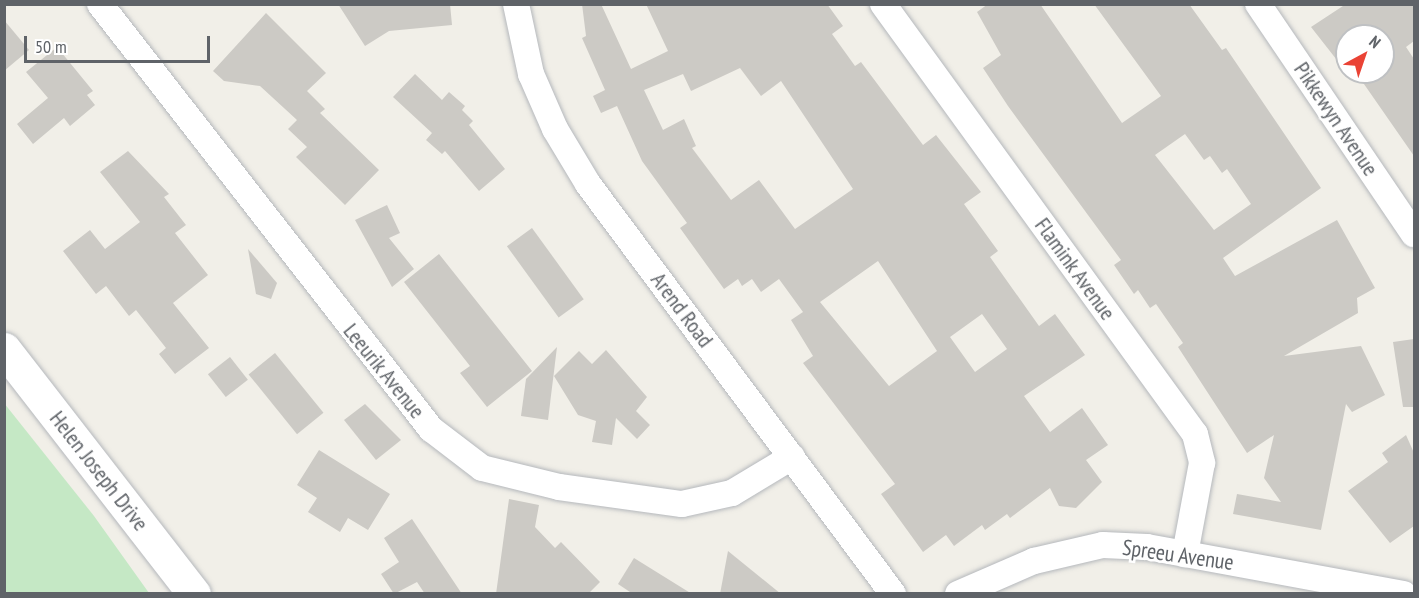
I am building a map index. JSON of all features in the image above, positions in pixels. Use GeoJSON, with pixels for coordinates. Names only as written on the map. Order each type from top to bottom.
{"type":"FeatureCollection","features":[{"type":"Feature","properties":{"kind":"street","name":"Leeurik Avenue"},"geometry":{"type":"LineString","coordinates":[[100,4],[431,429],[482,468],[560,487],[682,504],[732,492],[792,457]]}},
{"type":"Feature","properties":{"kind":"street","name":"Arend Road"},"geometry":{"type":"LineString","coordinates":[[516,4],[531,74],[560,138],[893,594]]}},
{"type":"Feature","properties":{"kind":"street","name":"Flamink Avenue"},"geometry":{"type":"LineString","coordinates":[[884,4],[1195,435],[1202,463],[1185,554]]}},
{"type":"Feature","properties":{"kind":"street","name":"Pikkewyn Avenue"},"geometry":{"type":"LineString","coordinates":[[1258,4],[1414,234]]}},
{"type":"Feature","properties":{"kind":"street","name":"Helen Joseph Drive"},"geometry":{"type":"LineString","coordinates":[[4,349],[194,594]]}},
{"type":"Feature","properties":{"kind":"street","name":"Spreeu Avenue"},"geometry":{"type":"LineString","coordinates":[[958,594],[1034,561],[1103,545],[1185,554],[1404,594]]}},
{"type":"Feature","properties":{"kind":"green space"},"geometry":{"type":"Polygon","coordinates":[[[4,403],[94,516],[149,593],[5,593],[4,403]]]}},
{"type":"Feature","properties":{"kind":"building"},"geometry":{"type":"Polygon","coordinates":[[[338,4],[450,4],[452,25],[389,31],[365,46],[338,4]]]}},
{"type":"Feature","properties":{"kind":"building"},"geometry":{"type":"Polygon","coordinates":[[[582,4],[601,4],[631,69],[668,51],[646,4],[827,4],[843,26],[832,34],[855,66],[861,62],[923,145],[936,135],[981,192],[964,204],[998,251],[990,257],[1039,326],[1055,314],[1085,355],[1024,396],[1050,432],[1082,408],[1108,445],[1086,460],[1102,482],[1076,508],[1059,506],[1050,488],[1010,518],[1007,514],[985,530],[982,525],[954,546],[946,535],[923,552],[881,494],[895,484],[803,363],[813,356],[791,320],[803,312],[779,279],[761,292],[752,279],[742,286],[738,279],[724,289],[680,228],[687,223],[642,161],[617,106],[601,113],[593,96],[605,90],[582,38],[586,36],[582,4]],[[740,68],[691,91],[683,74],[644,90],[663,130],[684,119],[696,146],[692,148],[731,200],[759,180],[795,229],[853,189],[781,81],[761,96],[740,68]],[[878,261],[820,302],[889,386],[937,351],[878,261]],[[982,314],[950,337],[975,372],[1007,349],[982,314]]]}},
{"type":"Feature","properties":{"kind":"building"},"geometry":{"type":"Polygon","coordinates":[[[988,4],[1040,4],[1122,123],[1161,96],[1094,4],[1189,4],[1222,50],[1226,48],[1321,188],[1223,258],[1235,276],[1337,220],[1375,288],[1357,298],[1358,313],[1284,356],[1361,346],[1385,395],[1352,412],[1346,404],[1321,530],[1233,514],[1237,494],[1281,502],[1264,478],[1274,435],[1247,453],[1178,347],[1183,343],[1156,304],[1150,308],[1138,290],[1134,294],[1114,265],[1121,260],[1008,106],[983,68],[1001,55],[977,12],[988,4]],[[1185,134],[1155,155],[1214,230],[1251,204],[1227,169],[1222,173],[1210,156],[1204,160],[1185,134]]]}},
{"type":"Feature","properties":{"kind":"building"},"geometry":{"type":"Polygon","coordinates":[[[1346,4],[1414,4],[1414,41],[1406,47],[1414,59],[1414,156],[1364,84],[1395,84],[1395,24],[1335,24],[1335,58],[1311,27],[1346,4]]]}},
{"type":"Feature","properties":{"kind":"building"},"geometry":{"type":"Polygon","coordinates":[[[266,13],[326,73],[307,91],[325,109],[320,113],[379,170],[345,205],[296,157],[307,147],[288,129],[297,120],[260,86],[224,81],[213,71],[266,13]]]}},
{"type":"Feature","properties":{"kind":"building"},"geometry":{"type":"Polygon","coordinates":[[[4,20],[29,50],[4,71],[4,20]]]}},
{"type":"Feature","properties":{"kind":"building"},"geometry":{"type":"Polygon","coordinates":[[[57,47],[93,91],[87,95],[95,105],[70,126],[64,118],[33,144],[17,124],[48,98],[26,72],[57,47]]]}},
{"type":"Feature","properties":{"kind":"building"},"geometry":{"type":"Polygon","coordinates":[[[415,74],[442,100],[449,92],[465,106],[462,110],[473,121],[469,125],[505,169],[479,191],[445,151],[442,154],[426,140],[432,133],[393,97],[415,74]]]}},
{"type":"Feature","properties":{"kind":"building"},"geometry":{"type":"Polygon","coordinates":[[[128,151],[169,194],[164,197],[186,225],[175,233],[208,275],[173,303],[209,348],[175,374],[159,354],[166,348],[136,310],[129,316],[106,286],[96,294],[63,251],[90,230],[105,249],[140,222],[100,172],[128,151]]]}},
{"type":"Feature","properties":{"kind":"building"},"geometry":{"type":"Polygon","coordinates":[[[387,205],[400,233],[389,238],[414,269],[392,287],[355,220],[387,205]]]}},
{"type":"Feature","properties":{"kind":"building"},"geometry":{"type":"Polygon","coordinates":[[[532,228],[584,299],[559,317],[507,246],[532,228]]]}},
{"type":"Feature","properties":{"kind":"building"},"geometry":{"type":"Polygon","coordinates":[[[248,249],[277,283],[271,299],[256,294],[248,249]]]}},
{"type":"Feature","properties":{"kind":"building"},"geometry":{"type":"Polygon","coordinates":[[[439,254],[532,371],[487,407],[460,373],[470,366],[404,282],[439,254]]]}},
{"type":"Feature","properties":{"kind":"building"},"geometry":{"type":"Polygon","coordinates":[[[1414,339],[1414,407],[1403,407],[1393,342],[1414,339]]]}},
{"type":"Feature","properties":{"kind":"building"},"geometry":{"type":"Polygon","coordinates":[[[557,347],[548,420],[521,416],[526,379],[557,347]]]}},
{"type":"Feature","properties":{"kind":"building"},"geometry":{"type":"Polygon","coordinates":[[[606,350],[647,397],[636,411],[650,425],[637,439],[616,418],[612,445],[592,442],[596,421],[578,415],[554,376],[579,351],[592,364],[606,350]]]}},
{"type":"Feature","properties":{"kind":"building"},"geometry":{"type":"Polygon","coordinates":[[[275,353],[323,413],[297,434],[249,374],[275,353]]]}},
{"type":"Feature","properties":{"kind":"building"},"geometry":{"type":"Polygon","coordinates":[[[230,357],[248,380],[226,397],[208,374],[230,357]]]}},
{"type":"Feature","properties":{"kind":"building"},"geometry":{"type":"Polygon","coordinates":[[[365,404],[401,440],[376,460],[344,420],[365,404]]]}},
{"type":"Feature","properties":{"kind":"building"},"geometry":{"type":"Polygon","coordinates":[[[1406,435],[1414,453],[1414,526],[1390,543],[1348,491],[1388,462],[1382,453],[1406,435]]]}},
{"type":"Feature","properties":{"kind":"building"},"geometry":{"type":"Polygon","coordinates":[[[319,450],[390,494],[368,530],[348,518],[340,532],[308,512],[317,498],[297,485],[319,450]]]}},
{"type":"Feature","properties":{"kind":"building"},"geometry":{"type":"Polygon","coordinates":[[[509,499],[539,505],[535,527],[555,548],[561,542],[600,582],[588,594],[496,594],[509,499]]]}},
{"type":"Feature","properties":{"kind":"building"},"geometry":{"type":"Polygon","coordinates":[[[412,519],[462,594],[425,594],[417,582],[394,594],[381,574],[399,562],[384,538],[412,519]]]}},
{"type":"Feature","properties":{"kind":"building"},"geometry":{"type":"Polygon","coordinates":[[[728,551],[781,594],[720,594],[728,551]]]}},
{"type":"Feature","properties":{"kind":"building"},"geometry":{"type":"Polygon","coordinates":[[[634,558],[692,594],[633,594],[618,584],[634,558]]]}}]}
